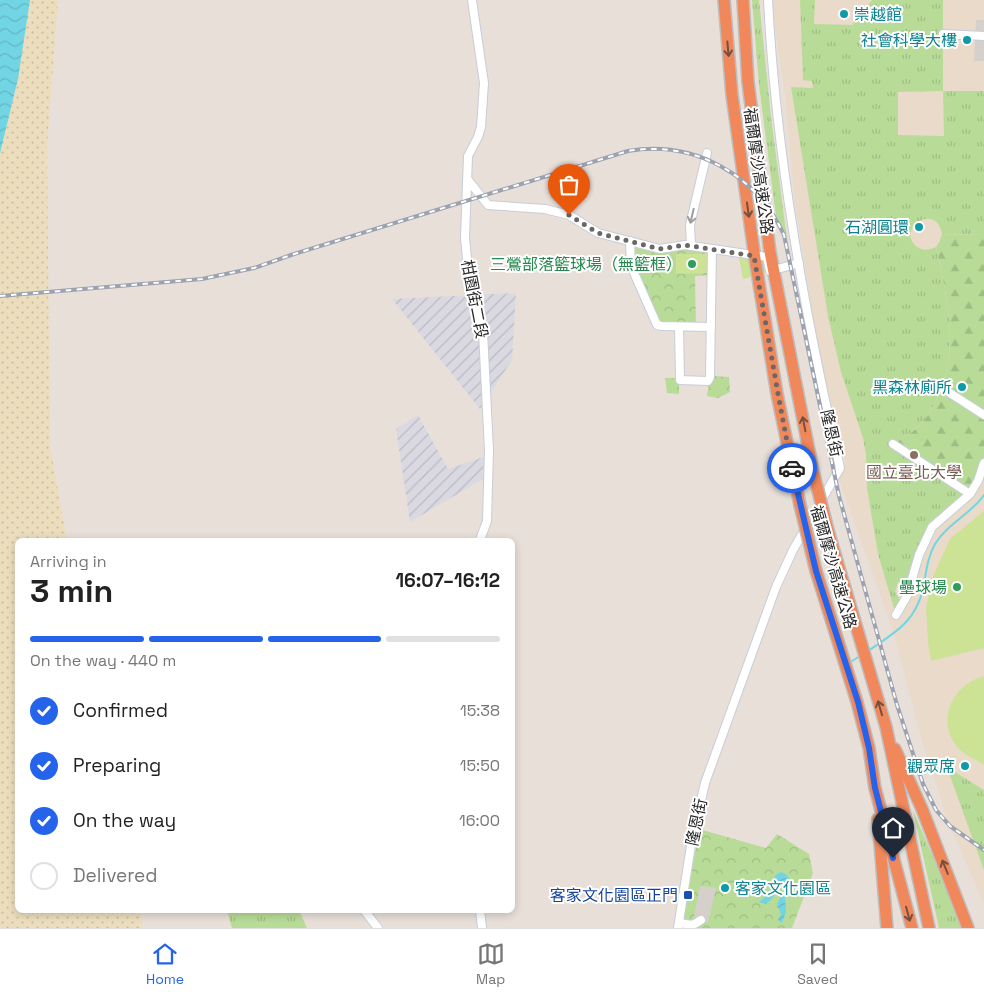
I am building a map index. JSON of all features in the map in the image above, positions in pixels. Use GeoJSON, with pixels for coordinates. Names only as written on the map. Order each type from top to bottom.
{"type":"FeatureCollection","features":[{"type":"Feature","properties":{"kind":"highway","name":"福爾摩沙高速公路"},"geometry":{"type":"LineString","coordinates":[[724,0],[732,95],[754,256],[800,505],[816,571],[858,702],[869,748],[875,788],[912,928]]}},
{"type":"Feature","properties":{"kind":"highway","name":"福爾摩沙高速公路"},"geometry":{"type":"LineString","coordinates":[[743,0],[748,82],[764,210],[813,472],[829,534],[886,727],[928,928]]}},
{"type":"Feature","properties":{"kind":"highway"},"geometry":{"type":"LineString","coordinates":[[886,727],[922,809],[970,928]]}},
{"type":"Feature","properties":{"kind":"highway"},"geometry":{"type":"LineString","coordinates":[[875,788],[887,928]]}},
{"type":"Feature","properties":{"kind":"street","name":"柑園街二段"},"geometry":{"type":"LineString","coordinates":[[472,0],[484,84],[481,127],[468,156],[465,238],[470,289],[480,315],[483,332],[489,450],[487,520],[481,538]]}},
{"type":"Feature","properties":{"kind":"street","name":"隆恩街"},"geometry":{"type":"LineString","coordinates":[[678,925],[692,840],[705,783],[776,587],[793,550],[840,468],[822,389],[785,176],[770,40],[768,0]]}},
{"type":"Feature","properties":{"kind":"street"},"geometry":{"type":"LineString","coordinates":[[943,34],[984,36]]}},
{"type":"Feature","properties":{"kind":"street"},"geometry":{"type":"LineString","coordinates":[[691,246],[690,224],[707,153]]}},
{"type":"Feature","properties":{"kind":"street"},"geometry":{"type":"LineString","coordinates":[[468,180],[488,205],[545,210],[569,215],[598,233],[660,249],[685,245],[767,257],[770,271],[799,264]]}},
{"type":"Feature","properties":{"kind":"street"},"geometry":{"type":"LineString","coordinates":[[630,241],[631,266],[657,325],[711,327]]}},
{"type":"Feature","properties":{"kind":"street"},"geometry":{"type":"LineString","coordinates":[[679,327],[680,380],[708,381],[710,377],[712,249]]}},
{"type":"Feature","properties":{"kind":"street"},"geometry":{"type":"LineString","coordinates":[[942,388],[984,415]]}},
{"type":"Feature","properties":{"kind":"street"},"geometry":{"type":"LineString","coordinates":[[893,444],[970,494]]}},
{"type":"Feature","properties":{"kind":"street"},"geometry":{"type":"LineString","coordinates":[[896,615],[907,596],[919,555],[932,527],[970,494],[978,481],[984,463]]}},
{"type":"Feature","properties":{"kind":"street"},"geometry":{"type":"LineString","coordinates":[[366,913],[378,928]]}},
{"type":"Feature","properties":{"kind":"street"},"geometry":{"type":"LineString","coordinates":[[480,913],[482,928]]}},
{"type":"Feature","properties":{"kind":"street"},"geometry":{"type":"LineString","coordinates":[[678,925],[693,926],[701,920]]}},
{"type":"Feature","properties":{"kind":"shaded area","name":"國立臺北大學"},"geometry":{"type":"Polygon","coordinates":[[[773,0],[984,0],[984,904],[948,821],[920,734],[894,633],[838,476],[846,464],[819,354],[795,202],[785,95],[773,13],[773,0]]]}},
{"type":"Feature","properties":{"kind":"shaded area"},"geometry":{"type":"Polygon","coordinates":[[[976,20],[984,20],[984,61],[974,61],[976,20]]]}},
{"type":"Feature","properties":{"kind":"shaded area"},"geometry":{"type":"Polygon","coordinates":[[[516,293],[512,360],[480,409],[392,299],[516,293]]]}},
{"type":"Feature","properties":{"kind":"shaded area"},"geometry":{"type":"Polygon","coordinates":[[[418,415],[448,469],[484,457],[483,479],[410,522],[396,429],[418,415]]]}},
{"type":"Feature","properties":{"kind":"shaded area"},"geometry":{"type":"Polygon","coordinates":[[[700,886],[716,888],[708,923],[694,917],[700,886]]]}},
{"type":"Feature","properties":{"kind":"green space"},"geometry":{"type":"Polygon","coordinates":[[[752,0],[759,0],[771,117],[787,239],[777,224],[759,85],[752,0]]]}},
{"type":"Feature","properties":{"kind":"green space"},"geometry":{"type":"Polygon","coordinates":[[[800,0],[815,0],[814,24],[853,25],[854,18],[873,18],[873,10],[865,9],[872,0],[943,0],[943,91],[984,91],[984,235],[942,234],[939,224],[933,220],[926,219],[919,221],[913,226],[911,240],[917,247],[926,250],[936,247],[948,313],[950,334],[949,356],[938,398],[926,418],[907,436],[893,444],[970,494],[932,527],[910,584],[898,582],[895,592],[902,603],[896,615],[878,554],[867,488],[866,454],[863,438],[841,372],[828,316],[791,87],[813,88],[812,81],[803,80],[800,0]],[[943,91],[898,92],[898,135],[944,136],[943,91]]]}},
{"type":"Feature","properties":{"kind":"green space"},"geometry":{"type":"Polygon","coordinates":[[[942,234],[984,235],[984,463],[970,494],[893,444],[911,433],[923,422],[938,398],[945,377],[949,356],[950,334],[945,290],[936,247],[942,234]]]}},
{"type":"Feature","properties":{"kind":"green space"},"geometry":{"type":"Polygon","coordinates":[[[630,241],[660,249],[685,245],[712,249],[712,275],[695,276],[696,327],[661,326],[631,266],[630,241]]]}},
{"type":"Feature","properties":{"kind":"green space"},"geometry":{"type":"Polygon","coordinates":[[[738,253],[767,257],[770,271],[743,279],[738,253]]]}},
{"type":"Feature","properties":{"kind":"green space","name":"三鶯部落籃球場（無籃框）"},"geometry":{"type":"Polygon","coordinates":[[[676,254],[707,254],[707,273],[676,274],[676,254]]]}},
{"type":"Feature","properties":{"kind":"green space"},"geometry":{"type":"Polygon","coordinates":[[[713,376],[729,377],[730,392],[718,398],[707,396],[709,383],[713,376]]]}},
{"type":"Feature","properties":{"kind":"green space"},"geometry":{"type":"Polygon","coordinates":[[[665,378],[679,378],[679,394],[667,393],[665,378]]]}},
{"type":"Feature","properties":{"kind":"green space","name":"壘球場"},"geometry":{"type":"Polygon","coordinates":[[[984,511],[984,648],[931,661],[926,608],[932,579],[950,539],[984,511]]]}},
{"type":"Feature","properties":{"kind":"green space"},"geometry":{"type":"Polygon","coordinates":[[[984,676],[984,765],[958,748],[950,734],[947,723],[951,703],[957,694],[974,680],[984,676]]]}},
{"type":"Feature","properties":{"kind":"green space"},"geometry":{"type":"Polygon","coordinates":[[[945,762],[958,774],[984,790],[984,870],[945,762]]]}},
{"type":"Feature","properties":{"kind":"green space"},"geometry":{"type":"Polygon","coordinates":[[[913,810],[963,928],[939,928],[913,810]]]}},
{"type":"Feature","properties":{"kind":"green space"},"geometry":{"type":"Polygon","coordinates":[[[699,829],[766,848],[777,834],[809,854],[813,873],[792,928],[682,928],[699,829]]]}},
{"type":"Feature","properties":{"kind":"green space"},"geometry":{"type":"Polygon","coordinates":[[[228,913],[300,913],[307,928],[232,928],[228,913]]]}},
{"type":"Feature","properties":{"kind":"sand"},"geometry":{"type":"Polygon","coordinates":[[[0,0],[58,0],[47,146],[50,446],[67,538],[15,538],[15,913],[140,913],[143,928],[0,928],[0,0]]]}},
{"type":"Feature","properties":{"kind":"water"},"geometry":{"type":"Polygon","coordinates":[[[0,0],[30,0],[18,79],[0,153],[0,0]]]}},
{"type":"Feature","properties":{"kind":"water"},"geometry":{"type":"Polygon","coordinates":[[[781,872],[787,875],[792,885],[778,881],[773,896],[769,901],[766,904],[759,902],[770,892],[773,880],[781,872]]]}},
{"type":"Feature","properties":{"kind":"water"},"geometry":{"type":"Polygon","coordinates":[[[782,894],[785,894],[786,912],[782,923],[778,920],[781,914],[777,904],[782,894]]]}},
{"type":"Feature","properties":{"kind":"waterway"},"geometry":{"type":"LineString","coordinates":[[868,651],[895,632],[909,619],[919,601],[928,560],[935,544],[984,495]]}},
{"type":"Feature","properties":{"kind":"waterway"},"geometry":{"type":"LineString","coordinates":[[849,663],[860,656]]}},
{"type":"Feature","properties":{"kind":"railway"},"geometry":{"type":"LineString","coordinates":[[0,296],[202,279],[254,268],[628,151],[653,149],[676,151],[699,157],[720,166],[740,179],[757,195],[772,213],[784,235],[839,496],[897,705],[923,784],[936,810],[950,826],[984,850]]}},
{"type":"Feature","properties":{"kind":"way so far"},"geometry":{"type":"LineString","coordinates":[[569,215],[598,233],[660,249],[685,245],[754,256],[792,468]]}},
{"type":"Feature","properties":{"kind":"place","name":"崇越館"},"geometry":{"type":"Point","coordinates":[844,14]}},
{"type":"Feature","properties":{"kind":"place","name":"社會科學大樓"},"geometry":{"type":"Point","coordinates":[967,40]}},
{"type":"Feature","properties":{"kind":"place","name":"石湖圓環"},"geometry":{"type":"Point","coordinates":[919,227]}},
{"type":"Feature","properties":{"kind":"place","name":"三鶯部落籃球場（無籃框）"},"geometry":{"type":"Point","coordinates":[692,264]}},
{"type":"Feature","properties":{"kind":"place","name":"黑森林廁所"},"geometry":{"type":"Point","coordinates":[962,387]}},
{"type":"Feature","properties":{"kind":"place","name":"國立臺北大學"},"geometry":{"type":"Point","coordinates":[914,455]}},
{"type":"Feature","properties":{"kind":"place","name":"壘球場"},"geometry":{"type":"Point","coordinates":[957,587]}},
{"type":"Feature","properties":{"kind":"place","name":"觀眾席"},"geometry":{"type":"Point","coordinates":[965,766]}},
{"type":"Feature","properties":{"kind":"place","name":"客家文化園區"},"geometry":{"type":"Point","coordinates":[725,888]}},
{"type":"Feature","properties":{"kind":"place","name":"客家文化園區正門"},"geometry":{"type":"Point","coordinates":[688,895]}},
{"type":"Feature","properties":{"kind":"route"},"geometry":{"type":"LineString","coordinates":[[792,468],[816,571],[858,702],[869,748],[875,788],[893,858]]}}]}
